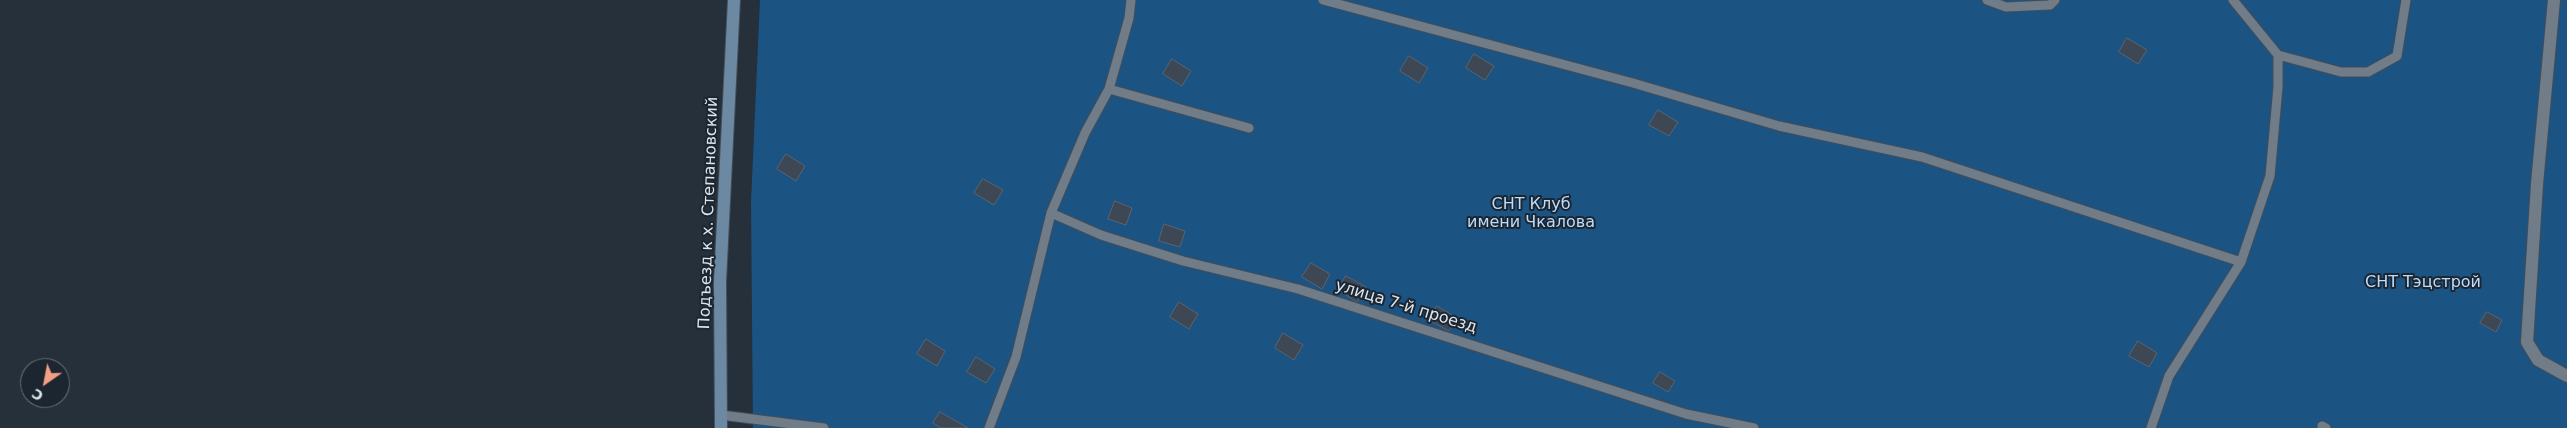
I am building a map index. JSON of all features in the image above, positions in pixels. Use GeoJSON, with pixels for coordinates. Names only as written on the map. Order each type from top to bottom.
{"type":"FeatureCollection","features":[{"type":"Feature","properties":{"kind":"street","name":"Подъезд к х. Степановский"},"geometry":{"type":"LineString","coordinates":[[721,428],[720,282],[734,0]]}},
{"type":"Feature","properties":{"kind":"street"},"geometry":{"type":"LineString","coordinates":[[2554,0],[2537,184],[2527,342],[2538,360],[2567,376]]}},
{"type":"Feature","properties":{"kind":"lane"},"geometry":{"type":"LineString","coordinates":[[989,428],[1016,357],[1051,213],[1085,133],[1109,89],[1129,18],[1132,0]]}},
{"type":"Feature","properties":{"kind":"lane"},"geometry":{"type":"LineString","coordinates":[[1324,0],[1633,82],[1779,126],[1922,157],[2241,262]]}},
{"type":"Feature","properties":{"kind":"lane"},"geometry":{"type":"LineString","coordinates":[[1987,0],[2006,7],[2050,5],[2055,0]]}},
{"type":"Feature","properties":{"kind":"lane"},"geometry":{"type":"LineString","coordinates":[[2234,0],[2278,56],[2341,72],[2368,72],[2397,56],[2406,0]]}},
{"type":"Feature","properties":{"kind":"lane"},"geometry":{"type":"LineString","coordinates":[[2151,428],[2169,376],[2241,262],[2270,176],[2278,87],[2278,56]]}},
{"type":"Feature","properties":{"kind":"lane"},"geometry":{"type":"LineString","coordinates":[[1109,89],[1249,128]]}},
{"type":"Feature","properties":{"kind":"lane","name":"улица 7-й проезд"},"geometry":{"type":"LineString","coordinates":[[1051,213],[1101,235],[1183,261],[1298,289],[1686,414],[1754,428]]}},
{"type":"Feature","properties":{"kind":"lane"},"geometry":{"type":"LineString","coordinates":[[721,414],[824,428]]}},
{"type":"Feature","properties":{"kind":"green space","name":"СНТ Клуб имени Чкалова"},"geometry":{"type":"Polygon","coordinates":[[[760,0],[2567,0],[2567,428],[753,428],[751,202],[760,0]]]}},
{"type":"Feature","properties":{"kind":"building"},"geometry":{"type":"Polygon","coordinates":[[[2127,38],[2147,50],[2138,64],[2119,52],[2127,38]]]}},
{"type":"Feature","properties":{"kind":"building"},"geometry":{"type":"Polygon","coordinates":[[[1474,54],[1494,66],[1485,80],[1466,68],[1474,54]]]}},
{"type":"Feature","properties":{"kind":"building"},"geometry":{"type":"Polygon","coordinates":[[[1409,56],[1428,68],[1419,83],[1400,71],[1409,56]]]}},
{"type":"Feature","properties":{"kind":"building"},"geometry":{"type":"Polygon","coordinates":[[[1172,59],[1191,71],[1182,86],[1163,74],[1172,59]]]}},
{"type":"Feature","properties":{"kind":"building"},"geometry":{"type":"Polygon","coordinates":[[[1658,110],[1678,122],[1669,136],[1649,125],[1658,110]]]}},
{"type":"Feature","properties":{"kind":"building"},"geometry":{"type":"Polygon","coordinates":[[[786,154],[805,166],[796,181],[777,169],[786,154]]]}},
{"type":"Feature","properties":{"kind":"building"},"geometry":{"type":"Polygon","coordinates":[[[983,179],[1003,190],[994,205],[974,193],[983,179]]]}},
{"type":"Feature","properties":{"kind":"building"},"geometry":{"type":"Polygon","coordinates":[[[1115,201],[1132,208],[1126,225],[1108,219],[1115,201]]]}},
{"type":"Feature","properties":{"kind":"building"},"geometry":{"type":"Polygon","coordinates":[[[1164,224],[1185,231],[1180,247],[1159,241],[1164,224]]]}},
{"type":"Feature","properties":{"kind":"building"},"geometry":{"type":"Polygon","coordinates":[[[1311,263],[1330,274],[1322,289],[1302,277],[1311,263]]]}},
{"type":"Feature","properties":{"kind":"building"},"geometry":{"type":"Polygon","coordinates":[[[1346,276],[1366,287],[1357,302],[1338,290],[1346,276]]]}},
{"type":"Feature","properties":{"kind":"building"},"geometry":{"type":"Polygon","coordinates":[[[1179,302],[1198,314],[1189,329],[1170,317],[1179,302]]]}},
{"type":"Feature","properties":{"kind":"building"},"geometry":{"type":"Polygon","coordinates":[[[1437,306],[1457,318],[1449,331],[1429,320],[1437,306]]]}},
{"type":"Feature","properties":{"kind":"building"},"geometry":{"type":"Polygon","coordinates":[[[2487,312],[2502,320],[2496,332],[2480,323],[2487,312]]]}},
{"type":"Feature","properties":{"kind":"building"},"geometry":{"type":"Polygon","coordinates":[[[1283,333],[1303,345],[1294,360],[1275,348],[1283,333]]]}},
{"type":"Feature","properties":{"kind":"building"},"geometry":{"type":"Polygon","coordinates":[[[926,339],[945,351],[937,366],[917,354],[926,339]]]}},
{"type":"Feature","properties":{"kind":"building"},"geometry":{"type":"Polygon","coordinates":[[[2138,341],[2157,353],[2149,367],[2129,356],[2138,341]]]}},
{"type":"Feature","properties":{"kind":"building"},"geometry":{"type":"Polygon","coordinates":[[[976,357],[995,369],[986,383],[967,372],[976,357]]]}},
{"type":"Feature","properties":{"kind":"building"},"geometry":{"type":"Polygon","coordinates":[[[1660,372],[1675,381],[1668,392],[1653,383],[1660,372]]]}},
{"type":"Feature","properties":{"kind":"building"},"geometry":{"type":"Polygon","coordinates":[[[940,412],[968,428],[941,428],[933,423],[940,412]]]}},
{"type":"Feature","properties":{"kind":"park label","name":"СНТ Тэцстрой"},"geometry":{"type":"Point","coordinates":[2423,283]}}]}
